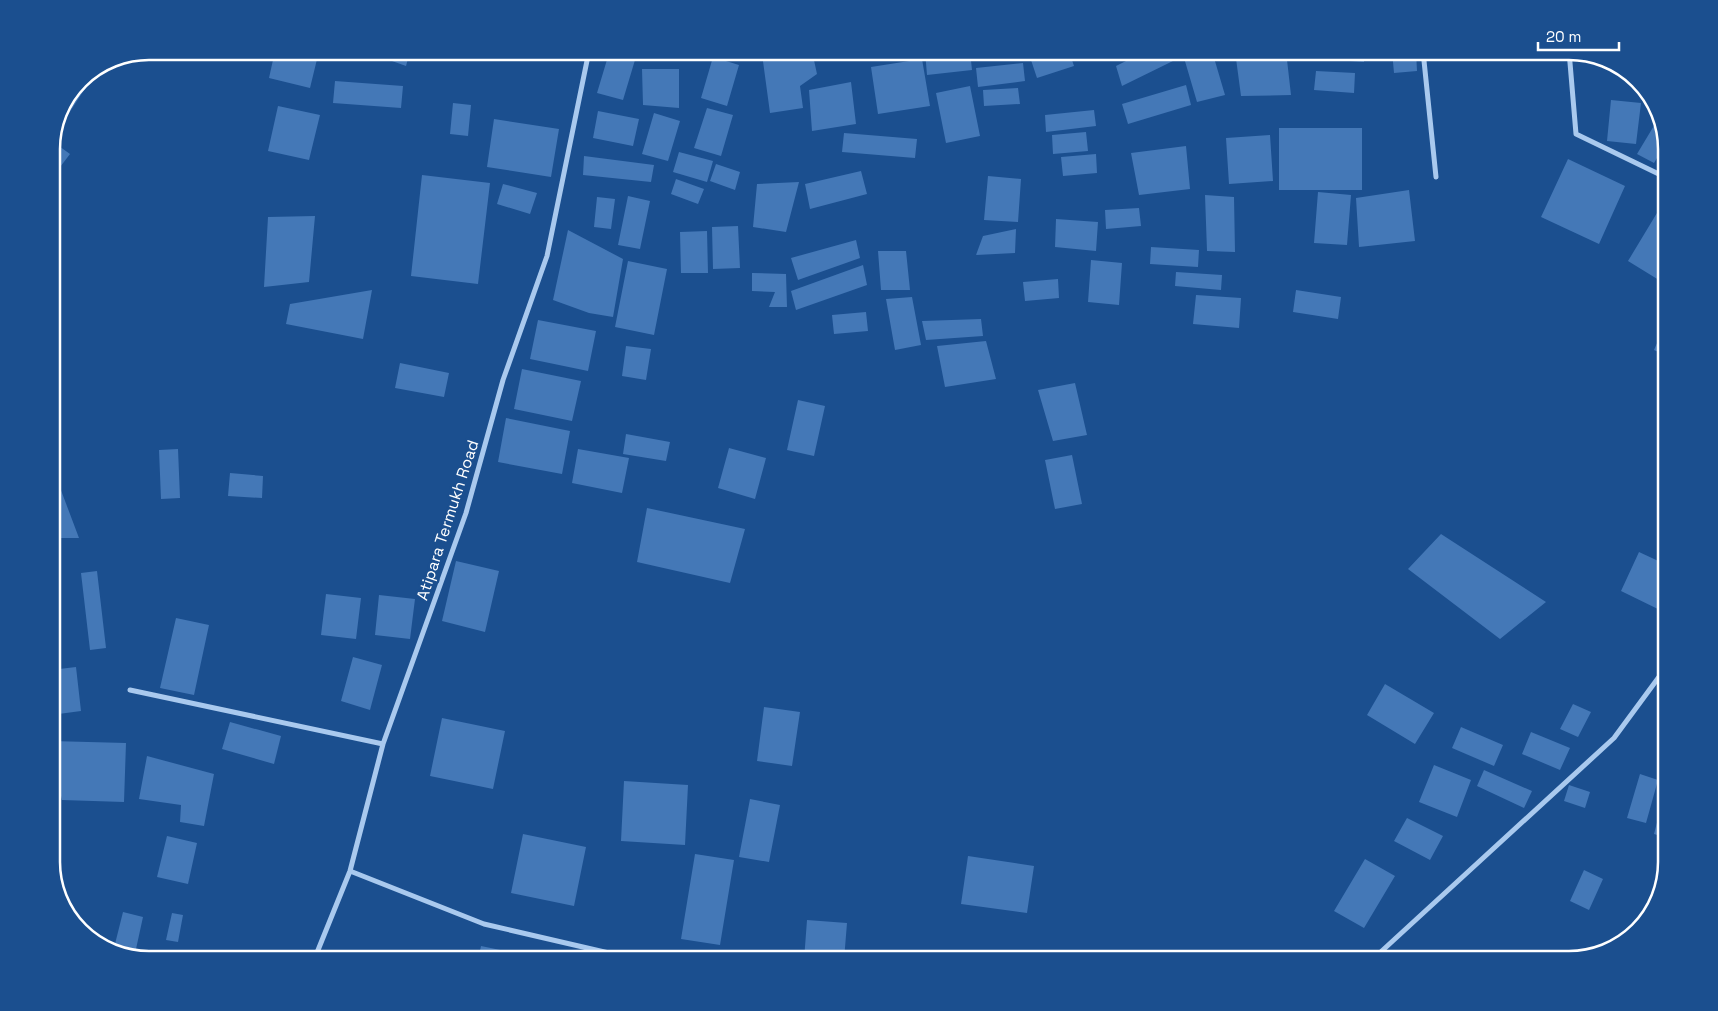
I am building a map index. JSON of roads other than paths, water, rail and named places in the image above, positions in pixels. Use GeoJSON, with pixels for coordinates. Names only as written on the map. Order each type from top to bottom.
{"type":"FeatureCollection","features":[{"type":"Feature","properties":{"kind":"street","name":"Atipara Termukh Road"},"geometry":{"type":"LineString","coordinates":[[318,951],[350,871],[383,744],[466,513],[503,380],[547,256],[587,60]]}},
{"type":"Feature","properties":{"kind":"street"},"geometry":{"type":"LineString","coordinates":[[1424,60],[1436,177]]}},
{"type":"Feature","properties":{"kind":"street"},"geometry":{"type":"LineString","coordinates":[[1570,60],[1576,134],[1658,174]]}},
{"type":"Feature","properties":{"kind":"street"},"geometry":{"type":"LineString","coordinates":[[1382,951],[1614,738],[1658,678]]}},
{"type":"Feature","properties":{"kind":"street"},"geometry":{"type":"LineString","coordinates":[[130,690],[383,744]]}},
{"type":"Feature","properties":{"kind":"street"},"geometry":{"type":"LineString","coordinates":[[350,871],[484,924],[600,951]]}}]}
